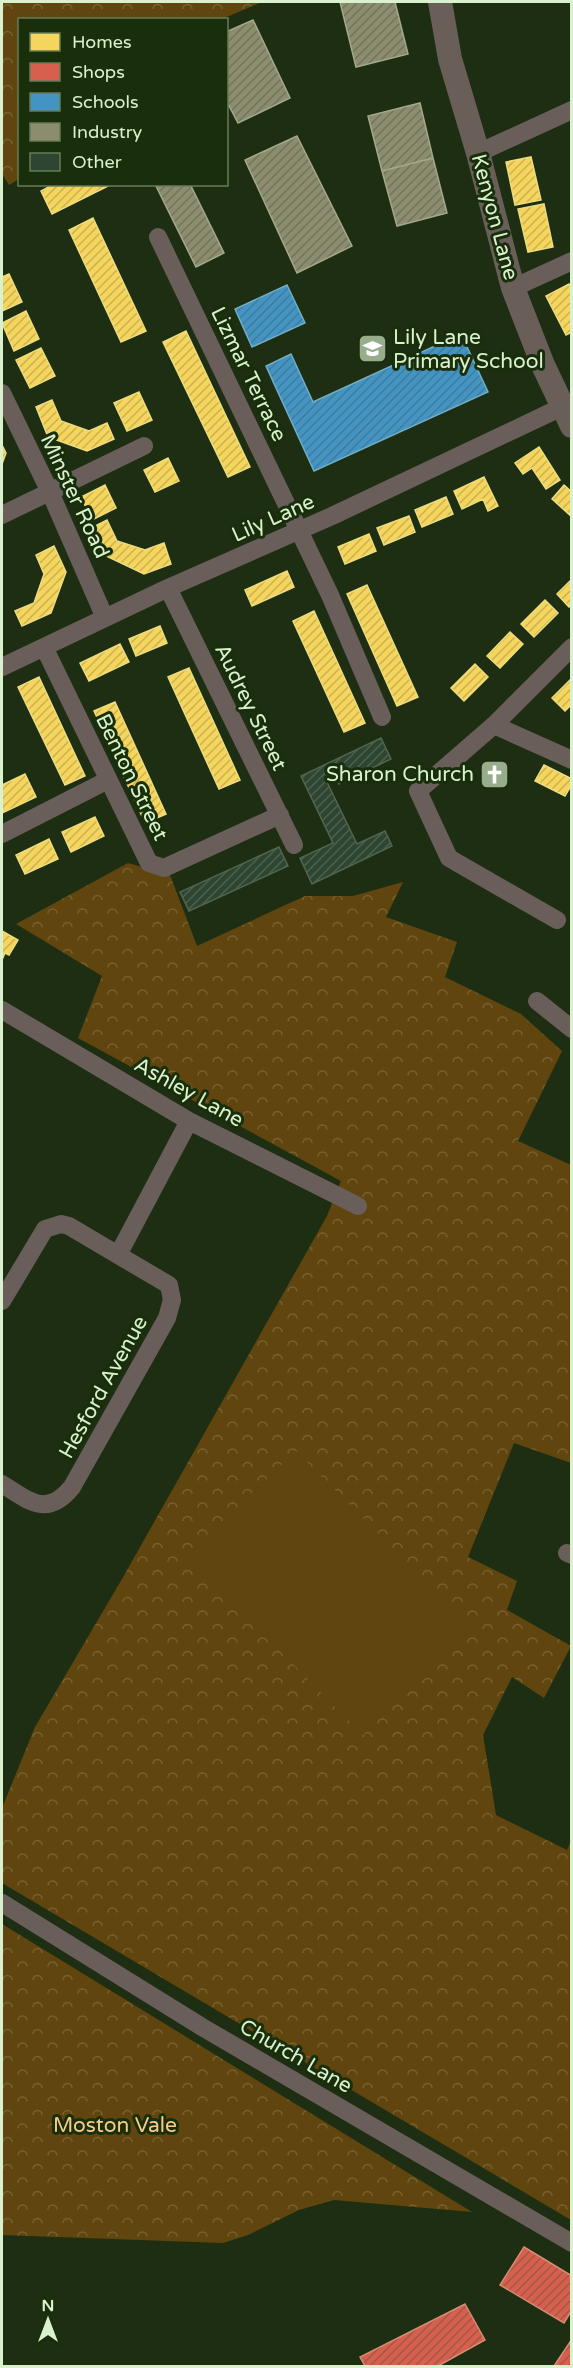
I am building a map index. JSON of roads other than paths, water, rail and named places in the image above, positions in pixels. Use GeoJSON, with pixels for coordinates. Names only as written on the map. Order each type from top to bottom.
{"type":"FeatureCollection","features":[{"type":"Feature","properties":{"kind":"street","name":"Kenyon Lane"},"geometry":{"type":"LineString","coordinates":[[440,2],[450,60],[478,153],[513,288],[566,416]]}},
{"type":"Feature","properties":{"kind":"street"},"geometry":{"type":"LineString","coordinates":[[478,153],[572,110]]}},
{"type":"Feature","properties":{"kind":"street","name":"Lizmar Terrace"},"geometry":{"type":"LineString","coordinates":[[158,237],[330,595],[382,717]]}},
{"type":"Feature","properties":{"kind":"street"},"geometry":{"type":"LineString","coordinates":[[513,288],[572,261]]}},
{"type":"Feature","properties":{"kind":"street","name":"Minster Road"},"geometry":{"type":"LineString","coordinates":[[2,393],[50,492],[105,618]]}},
{"type":"Feature","properties":{"kind":"street","name":"Lily Lane"},"geometry":{"type":"LineString","coordinates":[[2,667],[168,588],[566,416]]}},
{"type":"Feature","properties":{"kind":"street"},"geometry":{"type":"LineString","coordinates":[[2,515],[144,446]]}},
{"type":"Feature","properties":{"kind":"street","name":"Audrey Street"},"geometry":{"type":"LineString","coordinates":[[168,588],[294,845]]}},
{"type":"Feature","properties":{"kind":"street","name":"Benton Street"},"geometry":{"type":"LineString","coordinates":[[44,647],[149,863],[164,868],[280,815]]}},
{"type":"Feature","properties":{"kind":"street"},"geometry":{"type":"LineString","coordinates":[[557,920],[449,858],[418,791],[494,725],[572,647]]}},
{"type":"Feature","properties":{"kind":"street"},"geometry":{"type":"LineString","coordinates":[[494,725],[572,760]]}},
{"type":"Feature","properties":{"kind":"street"},"geometry":{"type":"LineString","coordinates":[[2,834],[108,780]]}},
{"type":"Feature","properties":{"kind":"street"},"geometry":{"type":"LineString","coordinates":[[537,1001],[572,1029]]}},
{"type":"Feature","properties":{"kind":"street","name":"Ashley Lane"},"geometry":{"type":"LineString","coordinates":[[2,1010],[189,1121],[358,1206]]}},
{"type":"Feature","properties":{"kind":"street"},"geometry":{"type":"LineString","coordinates":[[2,1301],[45,1230],[61,1224],[69,1226],[118,1255],[189,1121]]}},
{"type":"Feature","properties":{"kind":"street","name":"Hesford Avenue"},"geometry":{"type":"LineString","coordinates":[[2,1484],[32,1503],[54,1504],[64,1497],[72,1487],[167,1318],[172,1300],[169,1285],[118,1255]]}},
{"type":"Feature","properties":{"kind":"street","name":"Church Lane"},"geometry":{"type":"LineString","coordinates":[[2,1903],[202,2027],[572,2243]]}},
{"type":"Feature","properties":{"kind":"place","name":"Lily Lane Primary School"},"geometry":{"type":"Point","coordinates":[372,349]}},
{"type":"Feature","properties":{"kind":"place","name":"Sharon Church"},"geometry":{"type":"Point","coordinates":[495,774]}},
{"type":"Feature","properties":{"kind":"park label","name":"Moston Vale"},"geometry":{"type":"Point","coordinates":[115,2125]}}]}
